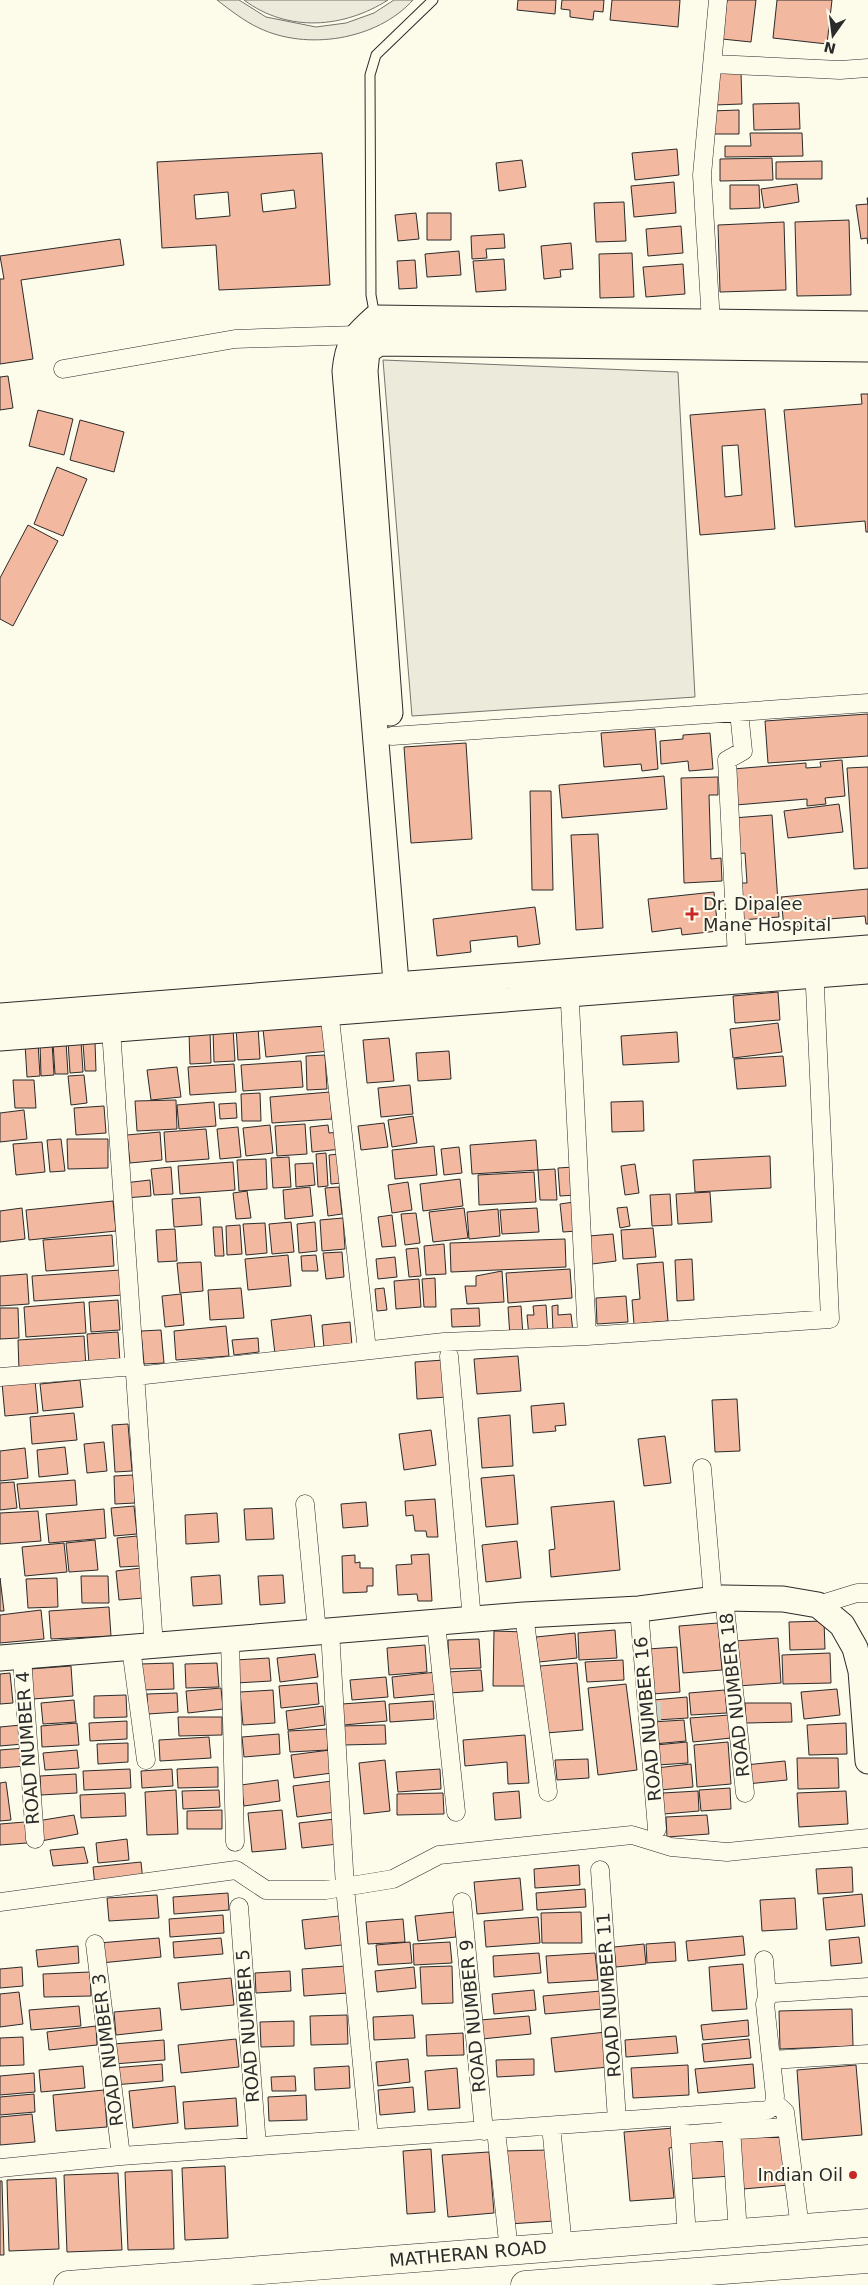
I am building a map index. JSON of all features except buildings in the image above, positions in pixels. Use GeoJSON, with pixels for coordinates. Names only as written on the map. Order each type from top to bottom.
{"type":"FeatureCollection","features":[{"type":"Feature","properties":{"kind":"main road","name":"MATHERAN ROAD"},"geometry":{"type":"LineString","coordinates":[[68,2285],[868,2223]]}},
{"type":"Feature","properties":{"kind":"main road","name":"MATHERAN ROAD"},"geometry":{"type":"LineString","coordinates":[[525,2285],[868,2259]]}},
{"type":"Feature","properties":{"kind":"street"},"geometry":{"type":"LineString","coordinates":[[711,322],[702,175],[714,64],[718,0]]}},
{"type":"Feature","properties":{"kind":"street"},"geometry":{"type":"LineString","coordinates":[[714,64],[840,70],[868,68]]}},
{"type":"Feature","properties":{"kind":"street"},"geometry":{"type":"LineString","coordinates":[[535,320],[535,344]]}},
{"type":"Feature","properties":{"kind":"street"},"geometry":{"type":"LineString","coordinates":[[63,369],[235,339],[535,320],[868,324]]}},
{"type":"Feature","properties":{"kind":"street"},"geometry":{"type":"LineString","coordinates":[[373,331],[367,351],[365,371],[392,736],[404,995]]}},
{"type":"Feature","properties":{"kind":"street"},"geometry":{"type":"LineString","coordinates":[[404,995],[345,370],[348,348],[373,331],[535,344],[868,349]]}},
{"type":"Feature","properties":{"kind":"street"},"geometry":{"type":"LineString","coordinates":[[392,736],[868,703]]}},
{"type":"Feature","properties":{"kind":"street"},"geometry":{"type":"LineString","coordinates":[[737,958],[727,760],[742,751],[739,712]]}},
{"type":"Feature","properties":{"kind":"street"},"geometry":{"type":"LineString","coordinates":[[0,1016],[328,1001],[814,964],[868,948]]}},
{"type":"Feature","properties":{"kind":"street"},"geometry":{"type":"LineString","coordinates":[[569,983],[737,958],[868,970]]}},
{"type":"Feature","properties":{"kind":"street"},"geometry":{"type":"LineString","coordinates":[[0,1377],[136,1371],[444,1342],[587,1336],[830,1319],[814,964]]}},
{"type":"Feature","properties":{"kind":"street"},"geometry":{"type":"LineString","coordinates":[[569,983],[587,1336]]}},
{"type":"Feature","properties":{"kind":"street"},"geometry":{"type":"LineString","coordinates":[[0,1038],[111,1030],[328,1001]]}},
{"type":"Feature","properties":{"kind":"street"},"geometry":{"type":"LineString","coordinates":[[328,1001],[367,1350]]}},
{"type":"Feature","properties":{"kind":"street"},"geometry":{"type":"LineString","coordinates":[[111,1030],[136,1371],[146,1760]]}},
{"type":"Feature","properties":{"kind":"street"},"geometry":{"type":"LineString","coordinates":[[450,1356],[472,1620]]}},
{"type":"Feature","properties":{"kind":"street","name":"ROAD NUMBER 18"},"geometry":{"type":"LineString","coordinates":[[702,1468],[745,1793]]}},
{"type":"Feature","properties":{"kind":"street"},"geometry":{"type":"LineString","coordinates":[[305,1504],[323,1632],[369,2137]]}},
{"type":"Feature","properties":{"kind":"street"},"geometry":{"type":"LineString","coordinates":[[11,1657],[639,1608],[718,1598],[783,1599],[818,1605],[857,1593],[868,1593]]}},
{"type":"Feature","properties":{"kind":"street"},"geometry":{"type":"LineString","coordinates":[[818,1605],[842,1625],[855,1648],[861,1671],[868,1761]]}},
{"type":"Feature","properties":{"kind":"street","name":"ROAD NUMBER 16"},"geometry":{"type":"LineString","coordinates":[[639,1608],[651,1712],[658,1829]]}},
{"type":"Feature","properties":{"kind":"street"},"geometry":{"type":"LineString","coordinates":[[524,1616],[548,1792]]}},
{"type":"Feature","properties":{"kind":"street"},"geometry":{"type":"LineString","coordinates":[[436,1623],[456,1812]]}},
{"type":"Feature","properties":{"kind":"street"},"geometry":{"type":"LineString","coordinates":[[230,1639],[235,1842]]}},
{"type":"Feature","properties":{"kind":"street","name":"ROAD NUMBER 4"},"geometry":{"type":"LineString","coordinates":[[11,1657],[35,1838]]}},
{"type":"Feature","properties":{"kind":"street"},"geometry":{"type":"LineString","coordinates":[[0,1902],[236,1870],[266,1890],[326,1890],[394,1879],[439,1855],[632,1835],[671,1847],[727,1852],[868,1838]]}},
{"type":"Feature","properties":{"kind":"street","name":"ROAD NUMBER 11"},"geometry":{"type":"LineString","coordinates":[[600,1870],[617,2120]]}},
{"type":"Feature","properties":{"kind":"street","name":"ROAD NUMBER 9"},"geometry":{"type":"LineString","coordinates":[[462,1902],[490,2130],[509,2251]]}},
{"type":"Feature","properties":{"kind":"street","name":"ROAD NUMBER 5"},"geometry":{"type":"LineString","coordinates":[[239,1907],[257,2146]]}},
{"type":"Feature","properties":{"kind":"street","name":"ROAD NUMBER 3"},"geometry":{"type":"LineString","coordinates":[[95,1944],[121,2156]]}},
{"type":"Feature","properties":{"kind":"street"},"geometry":{"type":"LineString","coordinates":[[0,2168],[121,2156],[369,2137],[768,2110],[774,2102],[765,2004],[767,1997],[764,1960]]}},
{"type":"Feature","properties":{"kind":"street"},"geometry":{"type":"LineString","coordinates":[[767,1997],[774,1993],[868,1987]]}},
{"type":"Feature","properties":{"kind":"street"},"geometry":{"type":"LineString","coordinates":[[771,2060],[868,2054]]}},
{"type":"Feature","properties":{"kind":"street"},"geometry":{"type":"LineString","coordinates":[[774,2102],[785,2112],[800,2228]]}},
{"type":"Feature","properties":{"kind":"street"},"geometry":{"type":"LineString","coordinates":[[733,2113],[742,2232]]}},
{"type":"Feature","properties":{"kind":"street"},"geometry":{"type":"LineString","coordinates":[[679,2116],[686,2237]]}},
{"type":"Feature","properties":{"kind":"street"},"geometry":{"type":"LineString","coordinates":[[551,2126],[563,2246]]}},
{"type":"Feature","properties":{"kind":"street"},"geometry":{"type":"LineString","coordinates":[[680,2135],[787,2127]]}},
{"type":"Feature","properties":{"kind":"lane"},"geometry":{"type":"LineString","coordinates":[[373,331],[371,295],[370,75],[376,55],[433,0]]}},
{"type":"Feature","properties":{"kind":"shaded area"},"geometry":{"type":"Polygon","coordinates":[[[217,0],[239,0],[266,17],[316,27],[346,23],[374,13],[394,0],[413,0],[398,14],[361,33],[319,40],[298,39],[278,35],[259,28],[217,0]]]}},
{"type":"Feature","properties":{"kind":"shaded area"},"geometry":{"type":"Polygon","coordinates":[[[244,0],[388,0],[353,16],[335,21],[316,23],[297,22],[279,18],[261,11],[244,0]]]}},
{"type":"Feature","properties":{"kind":"shaded area"},"geometry":{"type":"Polygon","coordinates":[[[383,360],[678,372],[695,697],[412,716],[383,360]]]}},
{"type":"Feature","properties":{"kind":"tunnel"},"geometry":{"type":"LineString","coordinates":[[654,1711],[661,1711]]}},
{"type":"Feature","properties":{"kind":"place","name":"Dr. Dipalee Mane Hospital"},"geometry":{"type":"Point","coordinates":[692,914]}},
{"type":"Feature","properties":{"kind":"place","name":"Indian Oil"},"geometry":{"type":"Point","coordinates":[853,2175]}}]}
